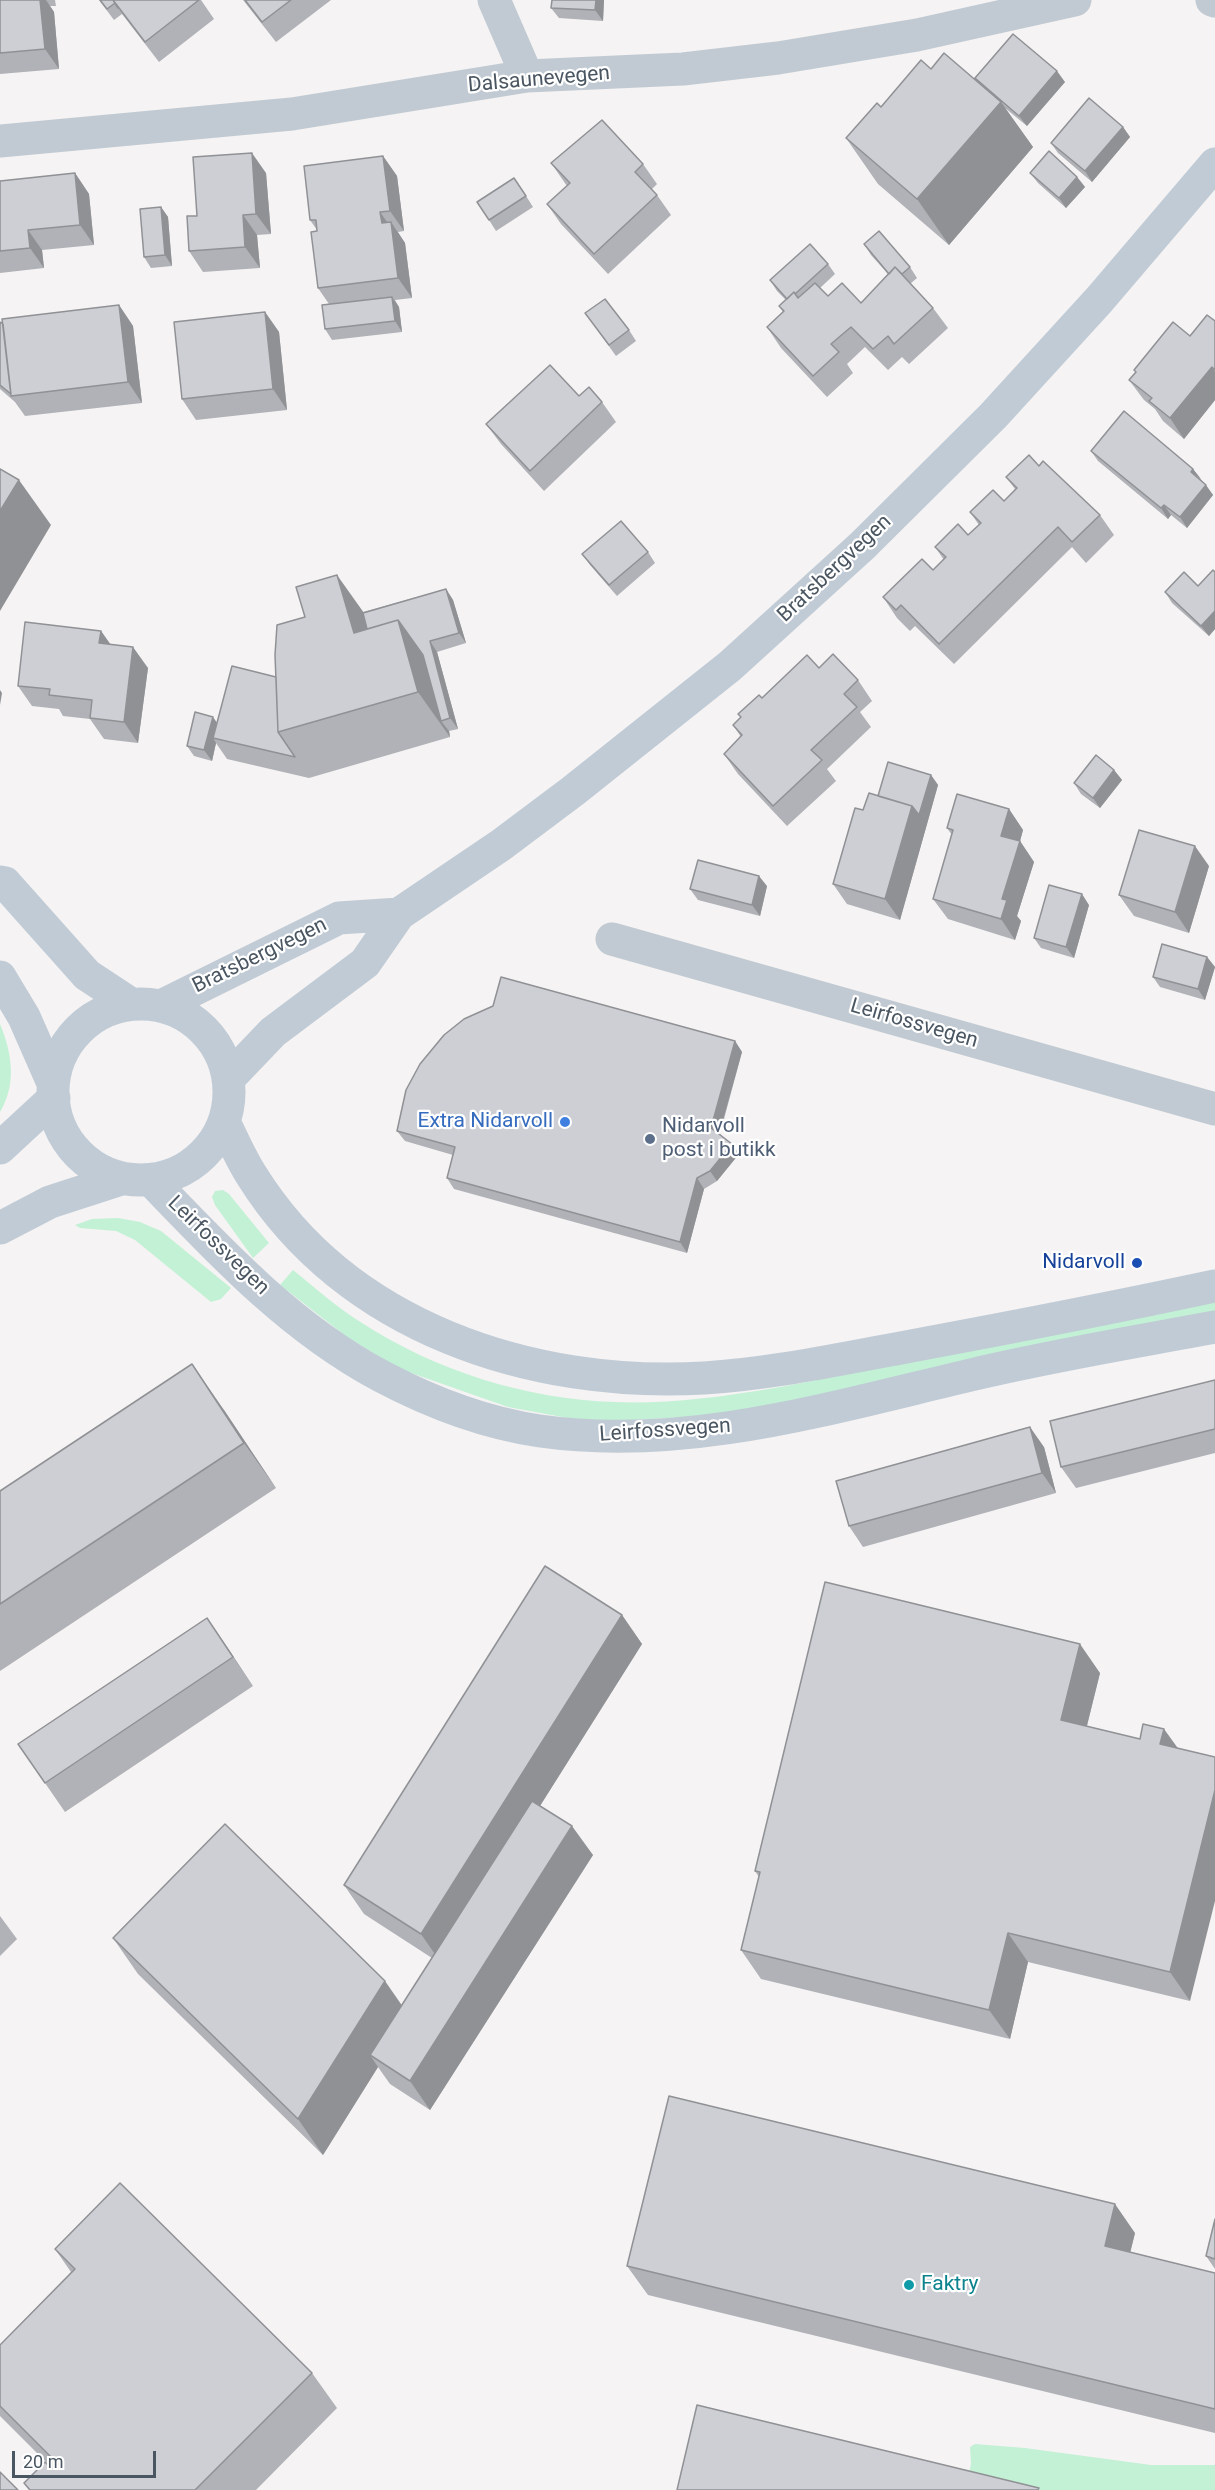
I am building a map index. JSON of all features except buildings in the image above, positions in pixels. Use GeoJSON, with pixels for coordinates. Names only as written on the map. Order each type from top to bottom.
{"type":"FeatureCollection","features":[{"type":"Feature","properties":{"kind":"street"},"geometry":{"type":"LineString","coordinates":[[494,0],[527,76]]}},
{"type":"Feature","properties":{"kind":"street","name":"Dalsaunevegen"},"geometry":{"type":"LineString","coordinates":[[0,141],[292,114],[527,76],[683,69],[778,58],[917,35],[1075,0]]}},
{"type":"Feature","properties":{"kind":"street","name":"Bratsbergvegen"},"geometry":{"type":"LineString","coordinates":[[229,1078],[273,1032],[365,963],[399,914],[501,845],[573,791],[730,666],[862,546],[993,416],[1099,300],[1215,164]]}},
{"type":"Feature","properties":{"kind":"street"},"geometry":{"type":"LineString","coordinates":[[0,882],[5,883],[87,975],[146,1005],[189,1018],[212,1039],[229,1078],[229,1109],[218,1138],[198,1161],[181,1172],[136,1180],[50,1202],[0,1228]]}},
{"type":"Feature","properties":{"kind":"street","name":"Bratsbergvegen"},"geometry":{"type":"LineString","coordinates":[[146,1005],[339,918],[399,914]]}},
{"type":"Feature","properties":{"kind":"street","name":"Leirfossvegen"},"geometry":{"type":"LineString","coordinates":[[612,939],[1215,1109]]}},
{"type":"Feature","properties":{"kind":"street"},"geometry":{"type":"LineString","coordinates":[[0,977],[24,1017],[54,1091]]}},
{"type":"Feature","properties":{"kind":"street"},"geometry":{"type":"LineString","coordinates":[[136,1180],[93,1167],[70,1146],[56,1114],[54,1091],[61,1053],[79,1028],[101,1013],[146,1005]]}},
{"type":"Feature","properties":{"kind":"street"},"geometry":{"type":"LineString","coordinates":[[0,1148],[54,1091]]}},
{"type":"Feature","properties":{"kind":"street"},"geometry":{"type":"LineString","coordinates":[[224,1122],[252,1176],[286,1222],[340,1275],[384,1307],[440,1334],[524,1364],[614,1378],[704,1378],[837,1359],[1029,1324],[1215,1286]]}},
{"type":"Feature","properties":{"kind":"street","name":"Leirfossvegen"},"geometry":{"type":"LineString","coordinates":[[136,1180],[252,1283],[328,1344],[380,1376],[433,1401],[479,1417],[538,1431],[597,1437],[655,1436],[707,1431],[840,1406],[1002,1368],[1215,1326]]}},
{"type":"Feature","properties":{"kind":"green space"},"geometry":{"type":"Polygon","coordinates":[[[0,1024],[10,1057],[11,1079],[9,1091],[0,1112],[0,1024]]]}},
{"type":"Feature","properties":{"kind":"green space"},"geometry":{"type":"Polygon","coordinates":[[[223,1190],[229,1194],[269,1243],[253,1258],[215,1205],[212,1197],[215,1191],[223,1190]]]}},
{"type":"Feature","properties":{"kind":"green space"},"geometry":{"type":"Polygon","coordinates":[[[118,1218],[140,1222],[161,1231],[231,1288],[221,1299],[211,1302],[135,1240],[116,1231],[80,1228],[75,1225],[92,1219],[118,1218]]]}},
{"type":"Feature","properties":{"kind":"green space"},"geometry":{"type":"Polygon","coordinates":[[[293,1270],[362,1323],[390,1340],[451,1368],[515,1388],[548,1395],[614,1402],[685,1400],[758,1391],[1215,1301],[1215,1315],[726,1415],[611,1421],[568,1418],[508,1407],[397,1368],[347,1337],[280,1285],[293,1270]]]}},
{"type":"Feature","properties":{"kind":"green space"},"geometry":{"type":"Polygon","coordinates":[[[975,2444],[1025,2448],[1151,2465],[1215,2465],[1215,2490],[965,2490],[971,2464],[970,2447],[975,2444]]]}},
{"type":"Feature","properties":{"kind":"place","name":"Extra Nidarvoll"},"geometry":{"type":"Point","coordinates":[565,1122]}},
{"type":"Feature","properties":{"kind":"place","name":"Nidarvoll post i butikk"},"geometry":{"type":"Point","coordinates":[650,1139]}},
{"type":"Feature","properties":{"kind":"place","name":"Nidarvoll"},"geometry":{"type":"Point","coordinates":[1137,1263]}},
{"type":"Feature","properties":{"kind":"place","name":"Faktry"},"geometry":{"type":"Point","coordinates":[909,2285]}}]}
